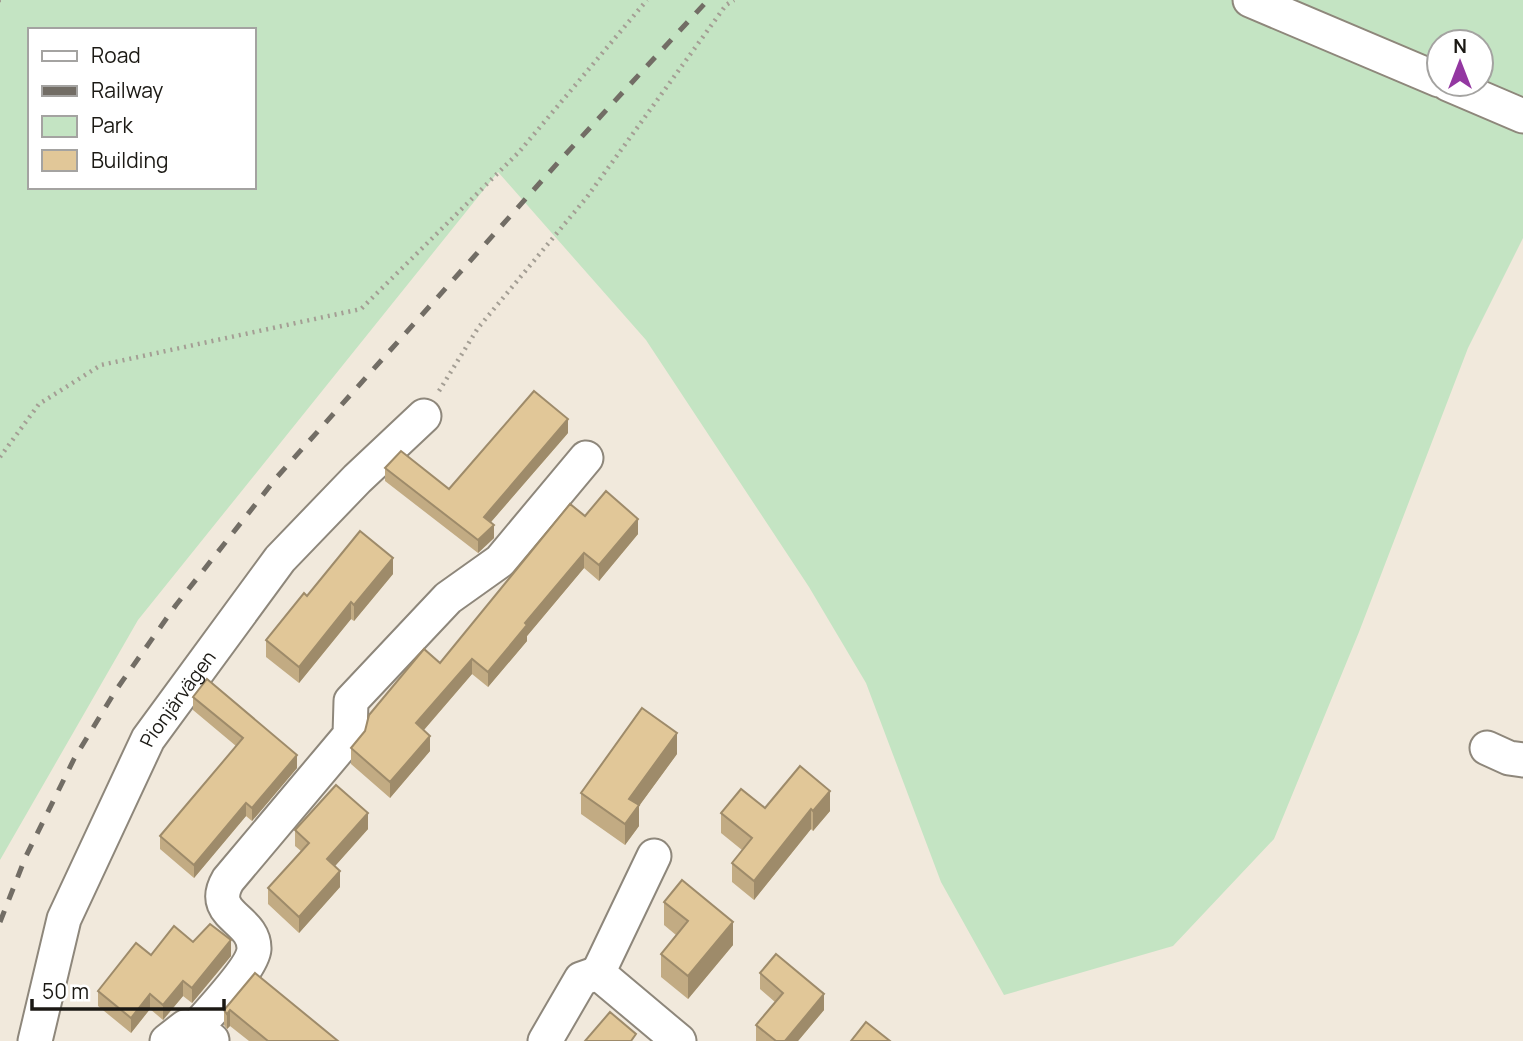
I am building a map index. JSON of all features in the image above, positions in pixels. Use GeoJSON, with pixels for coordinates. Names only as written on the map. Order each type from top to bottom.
{"type":"FeatureCollection","features":[{"type":"Feature","properties":{"kind":"street"},"geometry":{"type":"LineString","coordinates":[[1250,0],[1425,74]]}},
{"type":"Feature","properties":{"kind":"street"},"geometry":{"type":"LineString","coordinates":[[1481,98],[1523,116]]}},
{"type":"Feature","properties":{"kind":"street","name":"Pionjärvägen"},"geometry":{"type":"LineString","coordinates":[[35,1041],[64,919],[148,739],[280,559],[357,479],[424,416]]}},
{"type":"Feature","properties":{"kind":"street"},"geometry":{"type":"LineString","coordinates":[[192,1037],[242,973],[254,948],[249,934],[222,901],[222,891],[228,880],[350,735],[351,701],[448,598],[500,561],[586,458]]}},
{"type":"Feature","properties":{"kind":"street"},"geometry":{"type":"LineString","coordinates":[[1487,748],[1509,758],[1523,760]]}},
{"type":"Feature","properties":{"kind":"street"},"geometry":{"type":"LineString","coordinates":[[545,1041],[581,979],[598,973],[654,856]]}},
{"type":"Feature","properties":{"kind":"street"},"geometry":{"type":"LineString","coordinates":[[598,973],[679,1041]]}},
{"type":"Feature","properties":{"kind":"path"},"geometry":{"type":"LineString","coordinates":[[0,457],[39,404],[101,365],[361,309],[519,152],[648,0]]}},
{"type":"Feature","properties":{"kind":"path"},"geometry":{"type":"LineString","coordinates":[[424,416],[478,328],[587,198],[687,57],[726,5],[734,0]]}},
{"type":"Feature","properties":{"kind":"green space"},"geometry":{"type":"Polygon","coordinates":[[[0,0],[1523,0],[1523,238],[1468,348],[1359,632],[1274,839],[1173,946],[1004,995],[941,882],[866,683],[809,587],[646,340],[498,172],[138,620],[0,860],[0,0]]]}},
{"type":"Feature","properties":{"kind":"building"},"geometry":{"type":"Polygon","coordinates":[[[534,391],[568,419],[484,517],[494,525],[478,540],[385,468],[401,451],[449,489],[534,391]]]}},
{"type":"Feature","properties":{"kind":"building"},"geometry":{"type":"Polygon","coordinates":[[[606,491],[638,519],[599,565],[584,553],[488,672],[472,659],[416,723],[430,736],[390,782],[351,748],[365,731],[369,715],[424,649],[440,663],[570,504],[585,516],[606,491]]]}},
{"type":"Feature","properties":{"kind":"building"},"geometry":{"type":"Polygon","coordinates":[[[360,531],[393,558],[354,605],[351,602],[299,667],[266,640],[304,593],[307,596],[360,531]]]}},
{"type":"Feature","properties":{"kind":"building"},"geometry":{"type":"Polygon","coordinates":[[[207,679],[297,755],[252,808],[246,803],[194,865],[160,836],[243,738],[193,697],[207,679]]]}},
{"type":"Feature","properties":{"kind":"building"},"geometry":{"type":"Polygon","coordinates":[[[642,708],[677,733],[629,799],[639,805],[625,824],[581,793],[642,708]]]}},
{"type":"Feature","properties":{"kind":"building"},"geometry":{"type":"Polygon","coordinates":[[[800,766],[830,791],[813,811],[811,809],[754,881],[732,863],[752,838],[721,813],[741,789],[765,808],[800,766]]]}},
{"type":"Feature","properties":{"kind":"building"},"geometry":{"type":"Polygon","coordinates":[[[336,785],[368,813],[327,859],[340,871],[299,917],[268,888],[309,843],[295,830],[336,785]]]}},
{"type":"Feature","properties":{"kind":"building"},"geometry":{"type":"Polygon","coordinates":[[[682,880],[733,922],[688,976],[661,954],[688,921],[664,902],[682,880]]]}},
{"type":"Feature","properties":{"kind":"building"},"geometry":{"type":"Polygon","coordinates":[[[210,924],[231,940],[192,988],[183,981],[163,1005],[150,994],[131,1018],[98,991],[136,943],[151,955],[174,926],[193,942],[210,924]]]}},
{"type":"Feature","properties":{"kind":"building"},"geometry":{"type":"Polygon","coordinates":[[[776,954],[824,994],[785,1041],[776,1041],[756,1025],[783,993],[760,973],[776,954]]]}},
{"type":"Feature","properties":{"kind":"building"},"geometry":{"type":"Polygon","coordinates":[[[255,973],[338,1041],[268,1041],[230,1010],[227,1014],[224,1010],[255,973]]]}},
{"type":"Feature","properties":{"kind":"building"},"geometry":{"type":"Polygon","coordinates":[[[610,1012],[636,1034],[631,1041],[585,1041],[610,1012]]]}},
{"type":"Feature","properties":{"kind":"building"},"geometry":{"type":"Polygon","coordinates":[[[866,1022],[890,1041],[851,1041],[866,1022]]]}},
{"type":"Feature","properties":{"kind":"railway"},"geometry":{"type":"LineString","coordinates":[[0,922],[26,856],[74,759],[116,690],[176,605],[277,477],[563,157],[708,0]]}}]}
